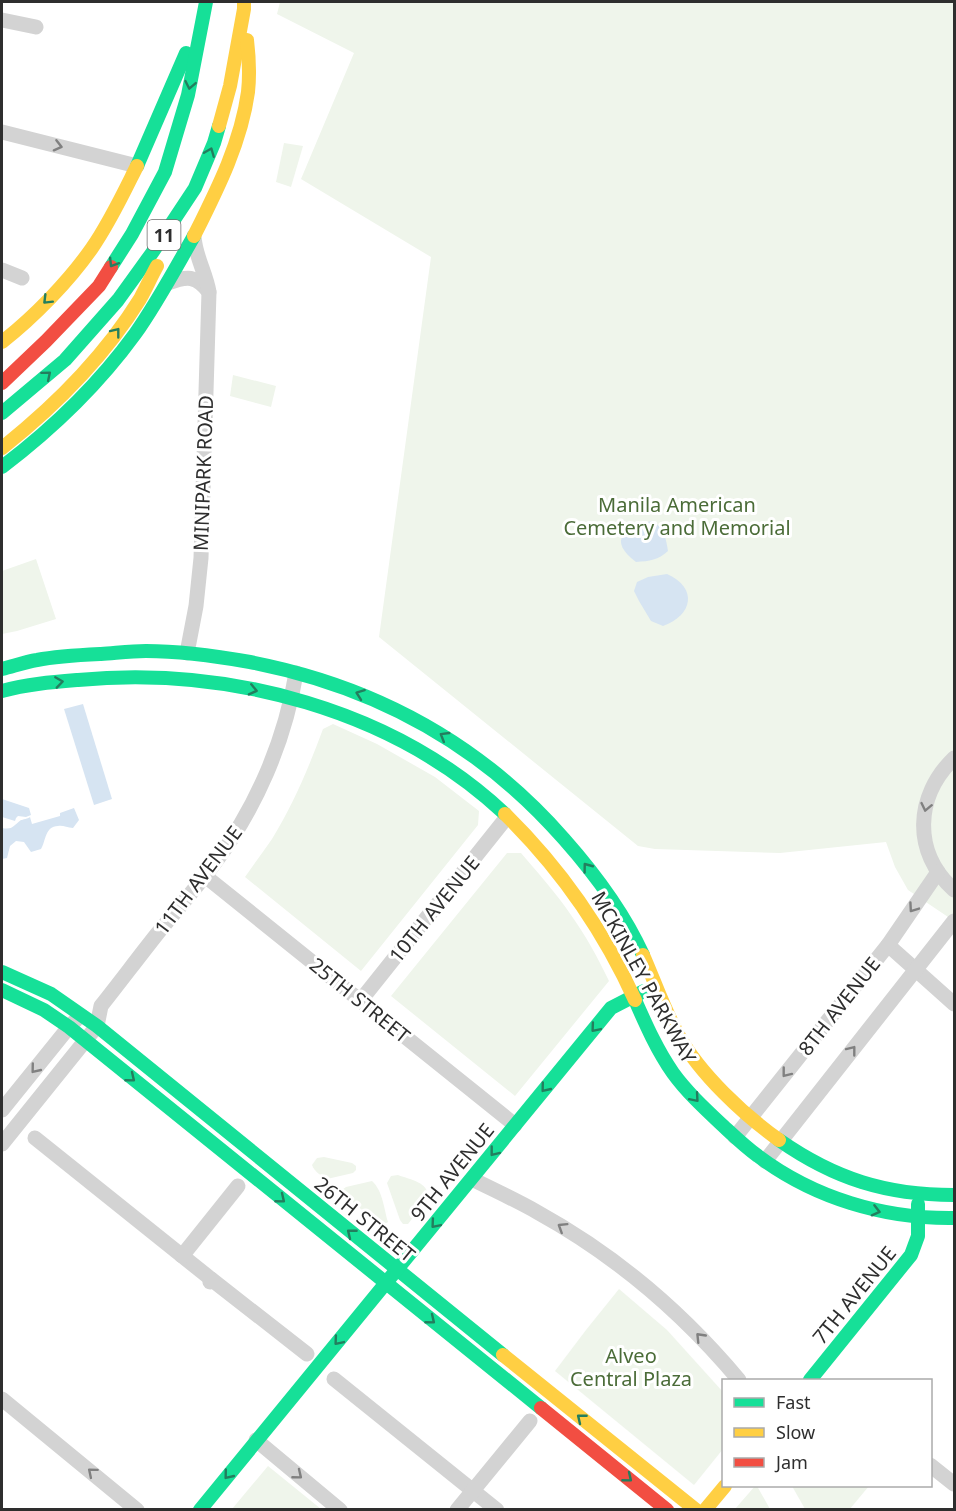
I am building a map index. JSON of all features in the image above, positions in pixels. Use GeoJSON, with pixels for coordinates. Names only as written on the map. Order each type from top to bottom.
{"type":"FeatureCollection","features":[{"type":"Feature","properties":{"kind":"main road"},"geometry":{"type":"LineString","coordinates":[[2,342],[62,285],[92,249],[137,166],[206,4]]}},
{"type":"Feature","properties":{"kind":"main road","name":"11"},"geometry":{"type":"LineString","coordinates":[[2,383],[99,286],[132,234],[165,172],[188,95],[206,4]]}},
{"type":"Feature","properties":{"kind":"main road"},"geometry":{"type":"LineString","coordinates":[[2,467],[72,408],[113,362],[149,313],[194,236],[226,167],[244,112],[249,74],[244,5]]}},
{"type":"Feature","properties":{"kind":"main road","name":"11"},"geometry":{"type":"LineString","coordinates":[[2,413],[65,360],[118,300],[195,188],[214,142],[230,86],[244,5]]}},
{"type":"Feature","properties":{"kind":"main road"},"geometry":{"type":"LineString","coordinates":[[2,448],[50,407],[76,381],[126,320],[148,284],[195,188]]}},
{"type":"Feature","properties":{"kind":"main road","name":"MCKINLEY PARKWAY"},"geometry":{"type":"LineString","coordinates":[[2,669],[42,659],[151,650],[244,660],[296,673],[367,697],[446,736],[505,780],[583,861],[608,894],[632,933],[681,1040],[719,1088],[750,1118],[796,1153],[843,1176],[873,1186],[918,1194],[954,1195]]}},
{"type":"Feature","properties":{"kind":"main road","name":"MCKINLEY PARKWAY"},"geometry":{"type":"LineString","coordinates":[[2,691],[87,678],[158,677],[240,687],[292,699],[366,725],[431,757],[461,777],[507,817],[540,850],[585,908],[621,969],[661,1052],[674,1073],[701,1104],[735,1137],[765,1161],[811,1187],[864,1208],[918,1219],[954,1218]]}},
{"type":"Feature","properties":{"kind":"main road","name":"26TH STREET"},"geometry":{"type":"LineString","coordinates":[[2,972],[51,994],[97,1026],[396,1270],[696,1509]]}},
{"type":"Feature","properties":{"kind":"main road","name":"9TH AVENUE"},"geometry":{"type":"LineString","coordinates":[[200,1509],[611,1008],[656,986]]}},
{"type":"Feature","properties":{"kind":"main road","name":"26TH STREET"},"geometry":{"type":"LineString","coordinates":[[2,990],[44,1011],[69,1028],[667,1509]]}},
{"type":"Feature","properties":{"kind":"main road","name":"7TH AVENUE"},"geometry":{"type":"LineString","coordinates":[[817,1378],[917,1246],[918,1194]]}},
{"type":"Feature","properties":{"kind":"main road"},"geometry":{"type":"LineString","coordinates":[[705,1509],[723,1487]]}},
{"type":"Feature","properties":{"kind":"street"},"geometry":{"type":"LineString","coordinates":[[2,20],[36,27]]}},
{"type":"Feature","properties":{"kind":"street"},"geometry":{"type":"LineString","coordinates":[[2,132],[137,166]]}},
{"type":"Feature","properties":{"kind":"street","name":"MINIPARK ROAD"},"geometry":{"type":"LineString","coordinates":[[187,653],[196,606],[201,558],[209,292],[195,248],[194,236]]}},
{"type":"Feature","properties":{"kind":"street"},"geometry":{"type":"LineString","coordinates":[[2,270],[22,278]]}},
{"type":"Feature","properties":{"kind":"street"},"geometry":{"type":"LineString","coordinates":[[168,283],[188,278],[203,283],[209,292]]}},
{"type":"Feature","properties":{"kind":"street","name":"11TH AVENUE"},"geometry":{"type":"LineString","coordinates":[[2,1110],[69,1028],[82,1015],[100,1007],[216,862],[253,803],[268,770],[292,699],[296,673]]}},
{"type":"Feature","properties":{"kind":"street"},"geometry":{"type":"LineString","coordinates":[[954,758],[945,766],[933,784],[924,818],[924,833],[932,860],[954,890]]}},
{"type":"Feature","properties":{"kind":"street","name":"10TH AVENUE"},"geometry":{"type":"LineString","coordinates":[[361,1000],[507,817]]}},
{"type":"Feature","properties":{"kind":"street","name":"8TH AVENUE"},"geometry":{"type":"LineString","coordinates":[[735,1137],[888,945],[939,872]]}},
{"type":"Feature","properties":{"kind":"street","name":"25TH STREET"},"geometry":{"type":"LineString","coordinates":[[205,876],[516,1125]]}},
{"type":"Feature","properties":{"kind":"street","name":"8TH AVENUE"},"geometry":{"type":"LineString","coordinates":[[765,1161],[954,921]]}},
{"type":"Feature","properties":{"kind":"street"},"geometry":{"type":"LineString","coordinates":[[888,945],[954,1004]]}},
{"type":"Feature","properties":{"kind":"street","name":"11TH AVENUE"},"geometry":{"type":"LineString","coordinates":[[2,1144],[97,1026],[100,1007]]}},
{"type":"Feature","properties":{"kind":"street"},"geometry":{"type":"LineString","coordinates":[[36,1139],[211,1281],[307,1354]]}},
{"type":"Feature","properties":{"kind":"street"},"geometry":{"type":"LineString","coordinates":[[472,1179],[538,1212],[611,1259],[649,1288],[674,1311],[702,1338],[738,1379]]}},
{"type":"Feature","properties":{"kind":"street"},"geometry":{"type":"LineString","coordinates":[[173,1250],[238,1186]]}},
{"type":"Feature","properties":{"kind":"street"},"geometry":{"type":"LineString","coordinates":[[334,1379],[497,1509]]}},
{"type":"Feature","properties":{"kind":"street"},"geometry":{"type":"LineString","coordinates":[[2,1399],[137,1509]]}},
{"type":"Feature","properties":{"kind":"street"},"geometry":{"type":"LineString","coordinates":[[458,1509],[530,1421]]}},
{"type":"Feature","properties":{"kind":"street"},"geometry":{"type":"LineString","coordinates":[[256,1440],[340,1509]]}},
{"type":"Feature","properties":{"kind":"street"},"geometry":{"type":"LineString","coordinates":[[932,1467],[954,1484]]}},
{"type":"Feature","properties":{"kind":"green space","name":"Manila American Cemetery and Memorial"},"geometry":{"type":"Polygon","coordinates":[[[280,2],[954,2],[954,921],[908,890],[895,867],[886,842],[780,853],[655,849],[638,846],[379,637],[431,257],[301,179],[354,53],[277,14],[280,2]]]}},
{"type":"Feature","properties":{"kind":"green space"},"geometry":{"type":"Polygon","coordinates":[[[284,143],[303,146],[291,187],[276,182],[284,143]]]}},
{"type":"Feature","properties":{"kind":"green space"},"geometry":{"type":"Polygon","coordinates":[[[233,375],[276,386],[271,407],[230,396],[233,375]]]}},
{"type":"Feature","properties":{"kind":"green space"},"geometry":{"type":"Polygon","coordinates":[[[36,559],[56,619],[2,634],[2,571],[36,559]]]}},
{"type":"Feature","properties":{"kind":"green space"},"geometry":{"type":"Polygon","coordinates":[[[333,724],[377,744],[435,777],[479,811],[478,825],[361,971],[245,877],[287,813],[323,729],[333,724]]]}},
{"type":"Feature","properties":{"kind":"green space"},"geometry":{"type":"Polygon","coordinates":[[[507,853],[521,853],[553,891],[582,931],[609,981],[515,1096],[391,996],[507,853]]]}},
{"type":"Feature","properties":{"kind":"green space"},"geometry":{"type":"Polygon","coordinates":[[[324,1157],[352,1163],[356,1166],[356,1170],[353,1173],[327,1179],[312,1165],[317,1158],[324,1157]]]}},
{"type":"Feature","properties":{"kind":"green space"},"geometry":{"type":"Polygon","coordinates":[[[398,1175],[418,1182],[426,1188],[428,1193],[428,1198],[408,1224],[403,1224],[400,1220],[387,1183],[391,1176],[398,1175]]]}},
{"type":"Feature","properties":{"kind":"green space"},"geometry":{"type":"Polygon","coordinates":[[[372,1181],[381,1195],[388,1222],[381,1226],[342,1193],[346,1187],[372,1181]]]}},
{"type":"Feature","properties":{"kind":"green space","name":"Alveo Central Plaza"},"geometry":{"type":"Polygon","coordinates":[[[619,1289],[667,1330],[722,1391],[722,1450],[694,1485],[555,1371],[619,1289]]]}},
{"type":"Feature","properties":{"kind":"green space"},"geometry":{"type":"Polygon","coordinates":[[[268,1466],[321,1509],[232,1509],[268,1466]]]}},
{"type":"Feature","properties":{"kind":"green space"},"geometry":{"type":"Polygon","coordinates":[[[754,1487],[758,1487],[770,1509],[735,1509],[754,1487]]]}},
{"type":"Feature","properties":{"kind":"green space"},"geometry":{"type":"Polygon","coordinates":[[[793,1487],[868,1487],[849,1510],[805,1509],[793,1487]]]}},
{"type":"Feature","properties":{"kind":"water"},"geometry":{"type":"Polygon","coordinates":[[[652,521],[662,530],[668,551],[654,559],[636,562],[622,547],[621,541],[627,531],[652,521]]]}},
{"type":"Feature","properties":{"kind":"water"},"geometry":{"type":"Polygon","coordinates":[[[667,574],[684,586],[688,601],[681,615],[663,626],[651,621],[634,591],[637,582],[648,577],[667,574]]]}},
{"type":"Feature","properties":{"kind":"water"},"geometry":{"type":"Polygon","coordinates":[[[83,704],[112,799],[94,805],[64,709],[83,704]]]}},
{"type":"Feature","properties":{"kind":"water"},"geometry":{"type":"Polygon","coordinates":[[[2,799],[29,808],[31,815],[18,816],[15,821],[2,817],[2,799]]]}},
{"type":"Feature","properties":{"kind":"water"},"geometry":{"type":"Polygon","coordinates":[[[74,808],[79,820],[73,828],[60,826],[51,828],[46,834],[41,849],[31,852],[24,842],[16,841],[10,846],[7,858],[2,859],[2,828],[11,828],[21,820],[30,817],[32,824],[60,816],[60,813],[74,808]]]}},
{"type":"Feature","properties":{"kind":"traffic: fast"},"geometry":{"type":"LineString","coordinates":[[111,267],[132,234],[165,172],[188,95],[206,2]]}},
{"type":"Feature","properties":{"kind":"traffic: fast"},"geometry":{"type":"LineString","coordinates":[[137,166],[186,53]]}},
{"type":"Feature","properties":{"kind":"traffic: fast"},"geometry":{"type":"LineString","coordinates":[[2,413],[65,360],[118,300],[195,188],[219,126]]}},
{"type":"Feature","properties":{"kind":"traffic: fast"},"geometry":{"type":"LineString","coordinates":[[2,467],[56,422],[121,353],[166,286],[194,236]]}},
{"type":"Feature","properties":{"kind":"traffic: fast"},"geometry":{"type":"LineString","coordinates":[[2,669],[33,661],[69,656],[140,651],[185,653],[250,662],[296,673],[340,686],[382,703],[461,747],[497,774],[532,805],[598,880],[618,909],[643,955]]}},
{"type":"Feature","properties":{"kind":"traffic: fast"},"geometry":{"type":"LineString","coordinates":[[2,691],[78,680],[135,677],[193,680],[250,689],[306,702],[360,722],[412,747],[461,778],[505,814]]}},
{"type":"Feature","properties":{"kind":"traffic: fast"},"geometry":{"type":"LineString","coordinates":[[2,972],[51,994],[97,1026],[503,1355]]}},
{"type":"Feature","properties":{"kind":"traffic: fast"},"geometry":{"type":"LineString","coordinates":[[2,990],[44,1010],[69,1027],[541,1408]]}},
{"type":"Feature","properties":{"kind":"traffic: fast"},"geometry":{"type":"LineString","coordinates":[[200,1510],[611,1008],[644,991]]}},
{"type":"Feature","properties":{"kind":"traffic: fast"},"geometry":{"type":"LineString","coordinates":[[635,1000],[657,1046],[678,1080],[707,1111],[758,1156],[802,1184],[851,1203],[902,1215],[954,1218]]}},
{"type":"Feature","properties":{"kind":"traffic: fast"},"geometry":{"type":"LineString","coordinates":[[779,1140],[820,1165],[862,1182],[906,1192],[954,1195]]}},
{"type":"Feature","properties":{"kind":"traffic: fast"},"geometry":{"type":"LineString","coordinates":[[811,1379],[911,1255],[918,1236],[918,1204]]}},
{"type":"Feature","properties":{"kind":"traffic: slow"},"geometry":{"type":"LineString","coordinates":[[219,126],[230,86],[244,2]]}},
{"type":"Feature","properties":{"kind":"traffic: slow"},"geometry":{"type":"LineString","coordinates":[[194,236],[219,184],[240,130],[249,85],[247,40]]}},
{"type":"Feature","properties":{"kind":"traffic: slow"},"geometry":{"type":"LineString","coordinates":[[2,342],[50,298],[83,260],[105,228],[137,166]]}},
{"type":"Feature","properties":{"kind":"traffic: slow"},"geometry":{"type":"LineString","coordinates":[[2,448],[59,398],[94,361],[140,299],[157,266]]}},
{"type":"Feature","properties":{"kind":"traffic: slow"},"geometry":{"type":"LineString","coordinates":[[505,814],[544,856],[579,901],[595,924],[635,1000]]}},
{"type":"Feature","properties":{"kind":"traffic: slow"},"geometry":{"type":"LineString","coordinates":[[643,955],[679,1036],[699,1065],[724,1093],[779,1140]]}},
{"type":"Feature","properties":{"kind":"traffic: slow"},"geometry":{"type":"LineString","coordinates":[[503,1355],[696,1510]]}},
{"type":"Feature","properties":{"kind":"traffic: slow"},"geometry":{"type":"LineString","coordinates":[[705,1510],[724,1487]]}},
{"type":"Feature","properties":{"kind":"traffic: jam"},"geometry":{"type":"LineString","coordinates":[[2,383],[99,286],[111,267]]}},
{"type":"Feature","properties":{"kind":"traffic: jam"},"geometry":{"type":"LineString","coordinates":[[541,1408],[667,1510]]}}]}
